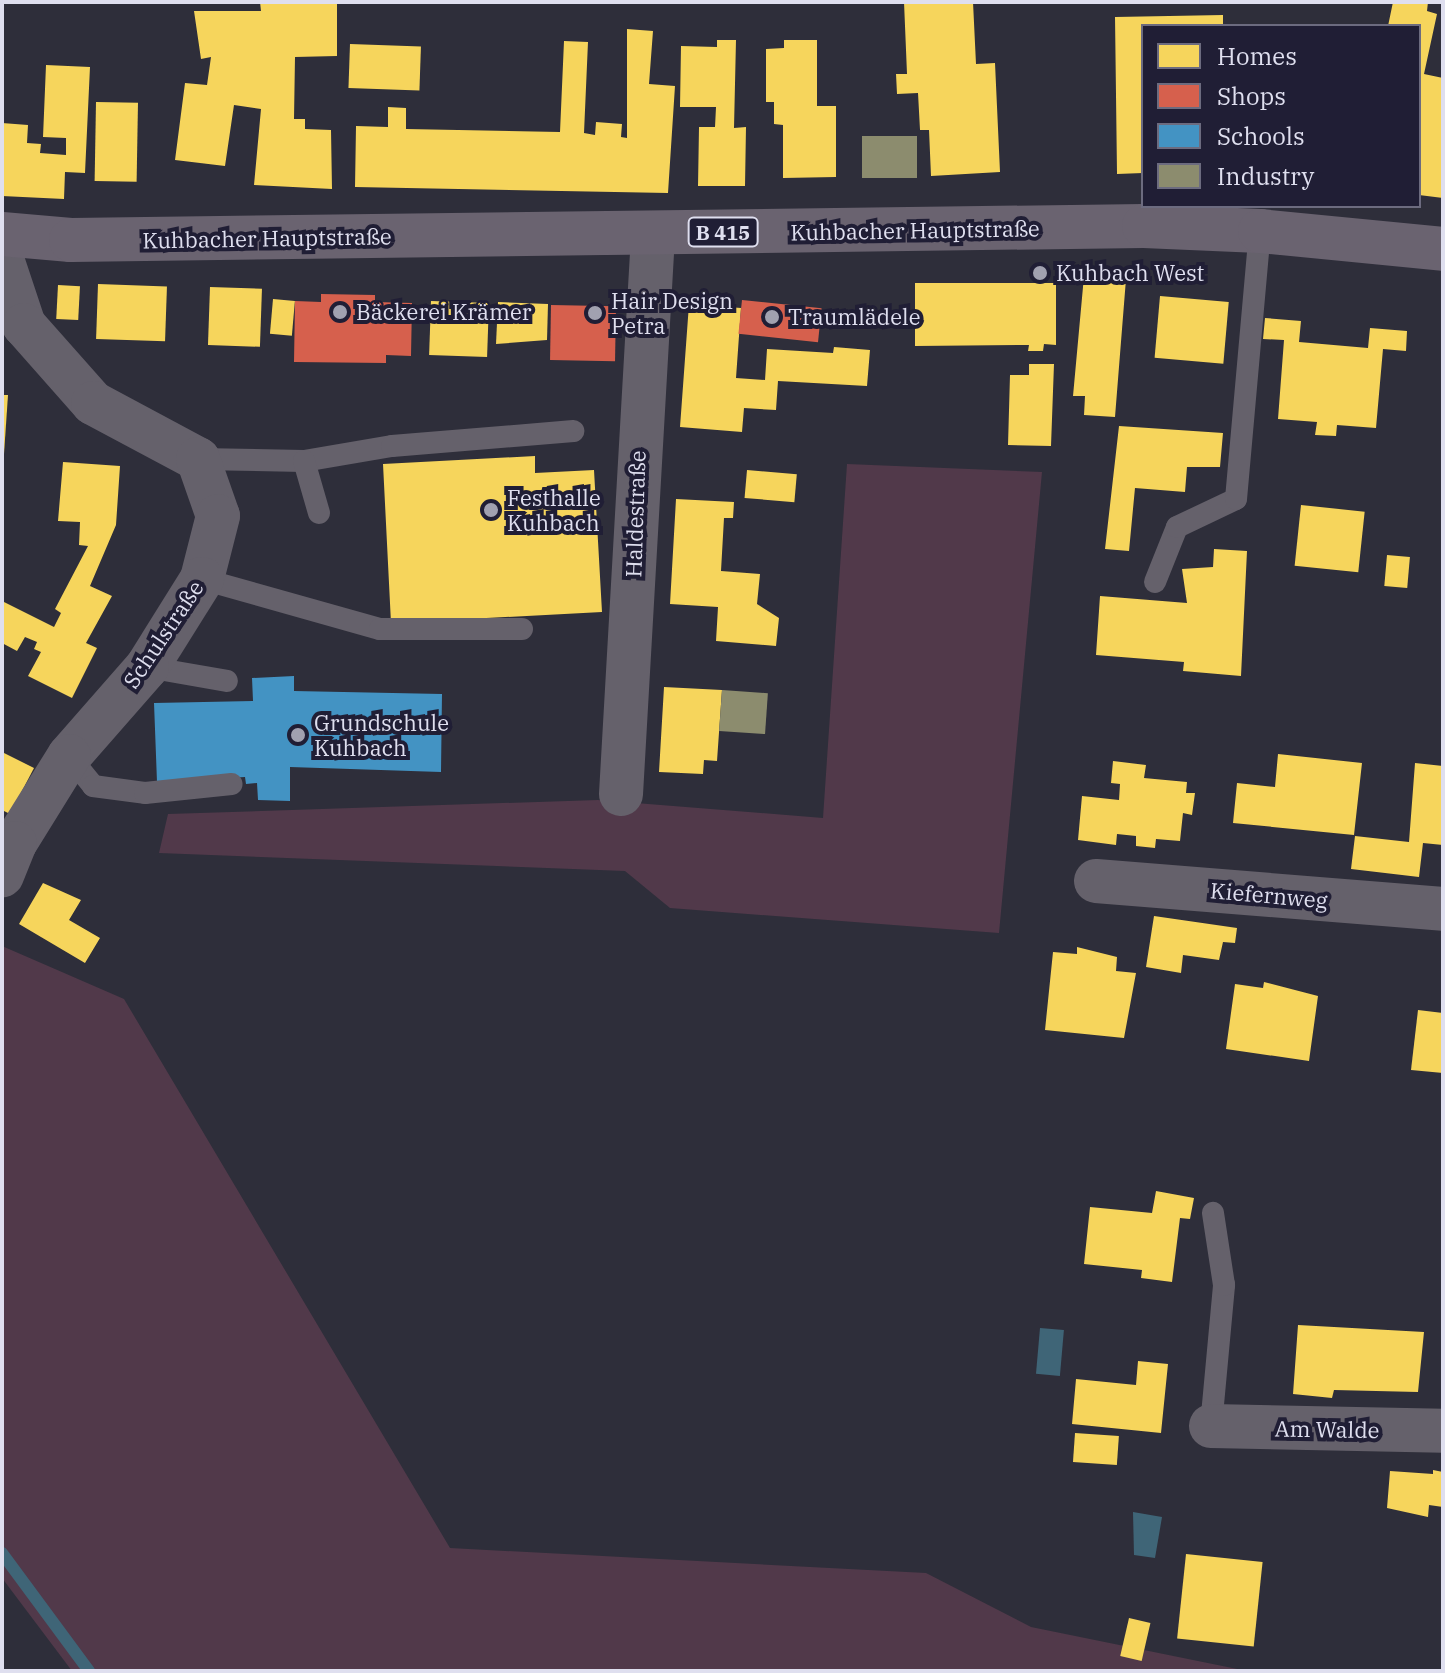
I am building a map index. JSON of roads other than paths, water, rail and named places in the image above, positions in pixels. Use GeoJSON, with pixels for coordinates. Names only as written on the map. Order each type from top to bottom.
{"type":"FeatureCollection","features":[{"type":"Feature","properties":{"kind":"main road","name":"Kuhbacher Hauptstraße"},"geometry":{"type":"LineString","coordinates":[[2,234],[71,240],[653,235],[1144,226],[1260,231],[1443,249]]}},
{"type":"Feature","properties":{"kind":"street","name":"Haldestraße"},"geometry":{"type":"LineString","coordinates":[[621,794],[638,430],[653,235]]}},
{"type":"Feature","properties":{"kind":"street"},"geometry":{"type":"LineString","coordinates":[[2,259],[24,325],[93,403],[198,459]]}},
{"type":"Feature","properties":{"kind":"street","name":"Schulstraße"},"geometry":{"type":"LineString","coordinates":[[2,876],[15,843],[69,756],[147,667],[202,579],[218,516],[198,459]]}},
{"type":"Feature","properties":{"kind":"street","name":"Kiefernweg"},"geometry":{"type":"LineString","coordinates":[[1096,881],[1443,909]]}},
{"type":"Feature","properties":{"kind":"street","name":"Am Walde"},"geometry":{"type":"LineString","coordinates":[[1211,1426],[1443,1431]]}},
{"type":"Feature","properties":{"kind":"lane"},"geometry":{"type":"LineString","coordinates":[[1155,582],[1177,527],[1236,499],[1260,231]]}},
{"type":"Feature","properties":{"kind":"lane"},"geometry":{"type":"LineString","coordinates":[[198,459],[304,461],[392,446],[573,431]]}},
{"type":"Feature","properties":{"kind":"lane"},"geometry":{"type":"LineString","coordinates":[[304,461],[319,513]]}},
{"type":"Feature","properties":{"kind":"lane"},"geometry":{"type":"LineString","coordinates":[[202,579],[380,629],[522,629]]}},
{"type":"Feature","properties":{"kind":"lane"},"geometry":{"type":"LineString","coordinates":[[147,667],[227,681]]}},
{"type":"Feature","properties":{"kind":"lane"},"geometry":{"type":"LineString","coordinates":[[69,756],[93,786],[145,793],[232,784]]}},
{"type":"Feature","properties":{"kind":"lane"},"geometry":{"type":"LineString","coordinates":[[1211,1426],[1224,1285],[1213,1213]]}},
{"type":"Feature","properties":{"kind":"water"},"geometry":{"type":"Polygon","coordinates":[[[1040,1328],[1064,1330],[1060,1376],[1036,1374],[1040,1328]]]}},
{"type":"Feature","properties":{"kind":"water"},"geometry":{"type":"Polygon","coordinates":[[[1133,1512],[1162,1517],[1155,1558],[1134,1555],[1133,1512]]]}},
{"type":"Feature","properties":{"kind":"waterway"},"geometry":{"type":"LineString","coordinates":[[2,1553],[89,1671]]}},
{"type":"Feature","properties":{"kind":"place","name":"Kuhbach West"},"geometry":{"type":"Point","coordinates":[1040,273]}},
{"type":"Feature","properties":{"kind":"place","name":"Bäckerei Krämer"},"geometry":{"type":"Point","coordinates":[340,312]}},
{"type":"Feature","properties":{"kind":"place","name":"Hair Design Petra"},"geometry":{"type":"Point","coordinates":[595,313]}},
{"type":"Feature","properties":{"kind":"place","name":"Traumlädele"},"geometry":{"type":"Point","coordinates":[772,317]}},
{"type":"Feature","properties":{"kind":"place","name":"Festhalle Kuhbach"},"geometry":{"type":"Point","coordinates":[491,510]}},
{"type":"Feature","properties":{"kind":"place","name":"Grundschule Kuhbach"},"geometry":{"type":"Point","coordinates":[298,735]}}]}
